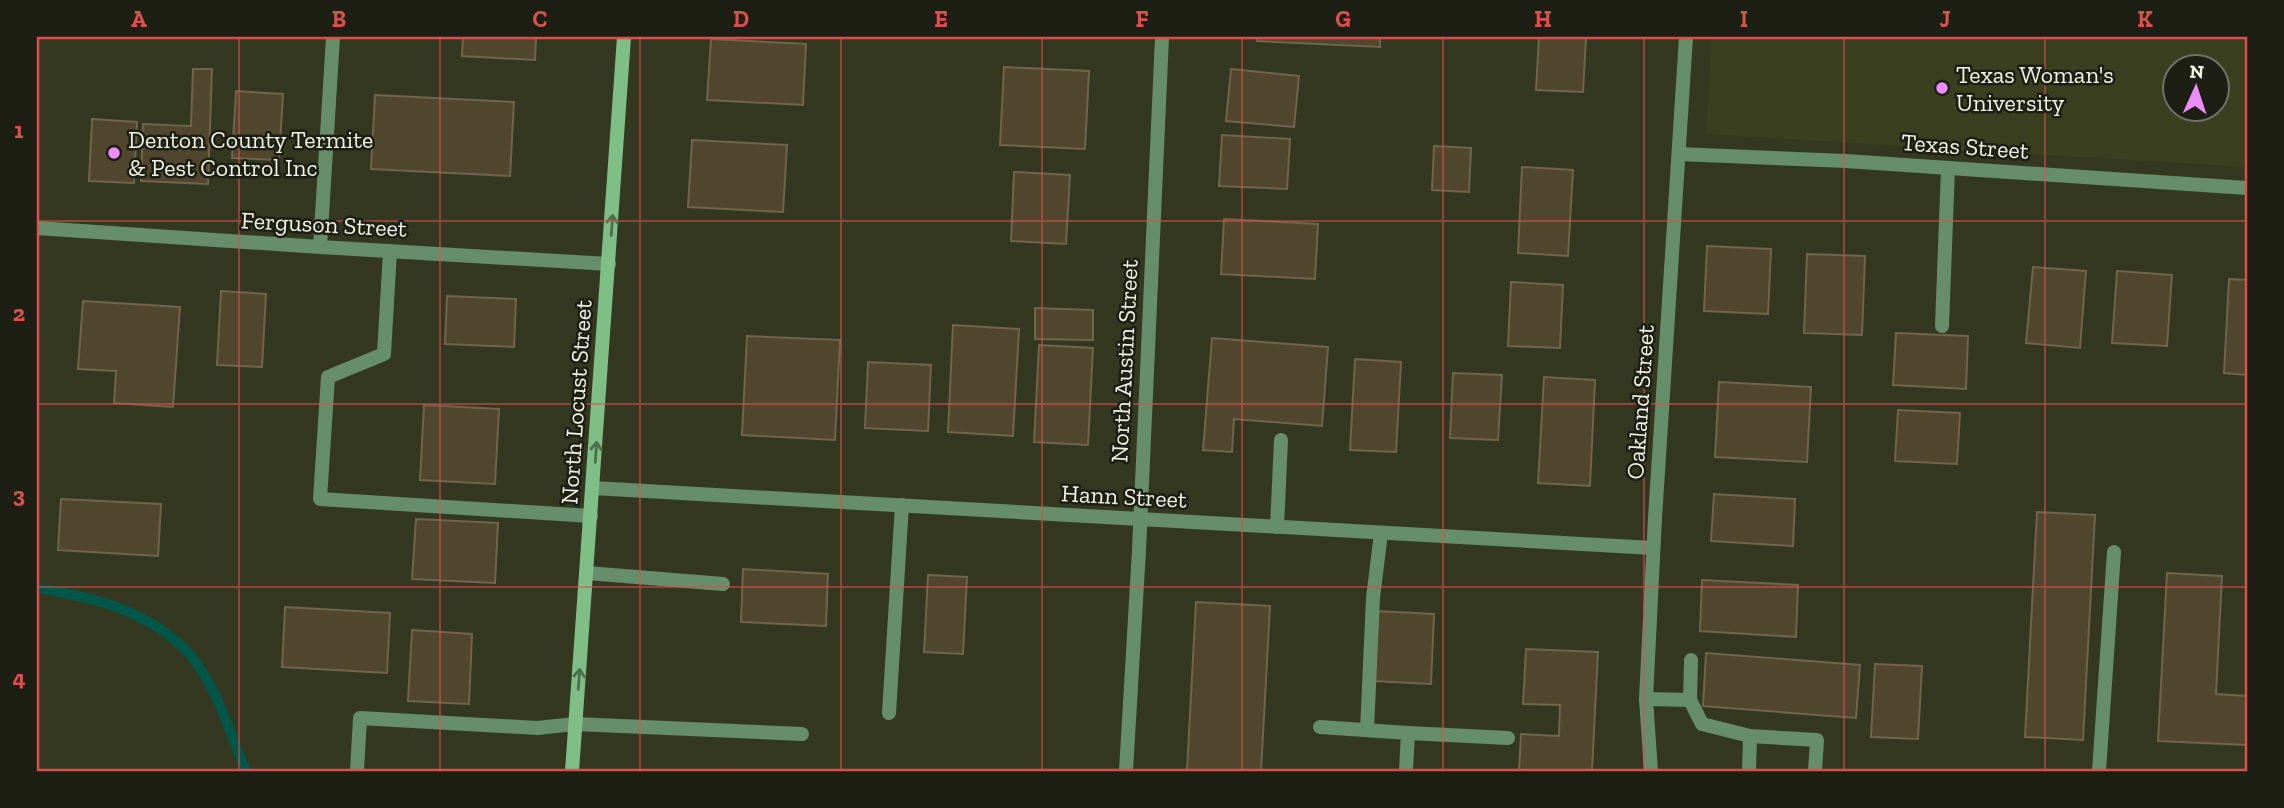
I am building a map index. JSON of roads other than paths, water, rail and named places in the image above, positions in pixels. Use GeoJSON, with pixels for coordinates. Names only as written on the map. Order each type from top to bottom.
{"type":"FeatureCollection","features":[{"type":"Feature","properties":{"kind":"main road","name":"North Locust Street"},"geometry":{"type":"LineString","coordinates":[[572,771],[624,37]]}},
{"type":"Feature","properties":{"kind":"street"},"geometry":{"type":"LineString","coordinates":[[320,247],[333,37]]}},
{"type":"Feature","properties":{"kind":"street","name":"North Austin Street"},"geometry":{"type":"LineString","coordinates":[[1126,771],[1163,37]]}},
{"type":"Feature","properties":{"kind":"street","name":"Oakland Street"},"geometry":{"type":"LineString","coordinates":[[1651,771],[1646,699],[1653,548],[1686,37]]}},
{"type":"Feature","properties":{"kind":"street","name":"Texas Street"},"geometry":{"type":"LineString","coordinates":[[1679,154],[1846,161],[2247,188]]}},
{"type":"Feature","properties":{"kind":"street"},"geometry":{"type":"LineString","coordinates":[[1942,326],[1948,168]]}},
{"type":"Feature","properties":{"kind":"street","name":"Ferguson Street"},"geometry":{"type":"LineString","coordinates":[[37,228],[609,264]]}},
{"type":"Feature","properties":{"kind":"street"},"geometry":{"type":"LineString","coordinates":[[390,251],[384,354],[328,377],[320,499],[591,516]]}},
{"type":"Feature","properties":{"kind":"street"},"geometry":{"type":"LineString","coordinates":[[1277,527],[1281,440]]}},
{"type":"Feature","properties":{"kind":"street","name":"Hann Street"},"geometry":{"type":"LineString","coordinates":[[593,488],[1653,548]]}},
{"type":"Feature","properties":{"kind":"street"},"geometry":{"type":"LineString","coordinates":[[889,713],[902,505]]}},
{"type":"Feature","properties":{"kind":"street"},"geometry":{"type":"LineString","coordinates":[[1367,730],[1373,598],[1381,533]]}},
{"type":"Feature","properties":{"kind":"street"},"geometry":{"type":"LineString","coordinates":[[2099,771],[2114,552]]}},
{"type":"Feature","properties":{"kind":"street"},"geometry":{"type":"LineString","coordinates":[[587,573],[723,584]]}},
{"type":"Feature","properties":{"kind":"street"},"geometry":{"type":"LineString","coordinates":[[1691,660],[1690,700],[1702,724],[1750,736],[1817,740],[1815,771]]}},
{"type":"Feature","properties":{"kind":"street"},"geometry":{"type":"LineString","coordinates":[[1646,699],[1690,700]]}},
{"type":"Feature","properties":{"kind":"street"},"geometry":{"type":"LineString","coordinates":[[357,771],[360,718],[537,728],[575,724],[802,734]]}},
{"type":"Feature","properties":{"kind":"street"},"geometry":{"type":"LineString","coordinates":[[1320,727],[1508,738]]}},
{"type":"Feature","properties":{"kind":"street"},"geometry":{"type":"LineString","coordinates":[[1406,771],[1408,733]]}},
{"type":"Feature","properties":{"kind":"street"},"geometry":{"type":"LineString","coordinates":[[1749,771],[1750,736]]}},
{"type":"Feature","properties":{"kind":"waterway"},"geometry":{"type":"LineString","coordinates":[[37,588],[120,608],[140,617],[175,641],[191,656],[208,682],[246,771]]}},
{"type":"Feature","properties":{"kind":"place","name":"Texas Woman's University"},"geometry":{"type":"Point","coordinates":[1942,88]}},
{"type":"Feature","properties":{"kind":"place","name":"Denton County Termite & Pest Control Inc"},"geometry":{"type":"Point","coordinates":[114,153]}}]}
